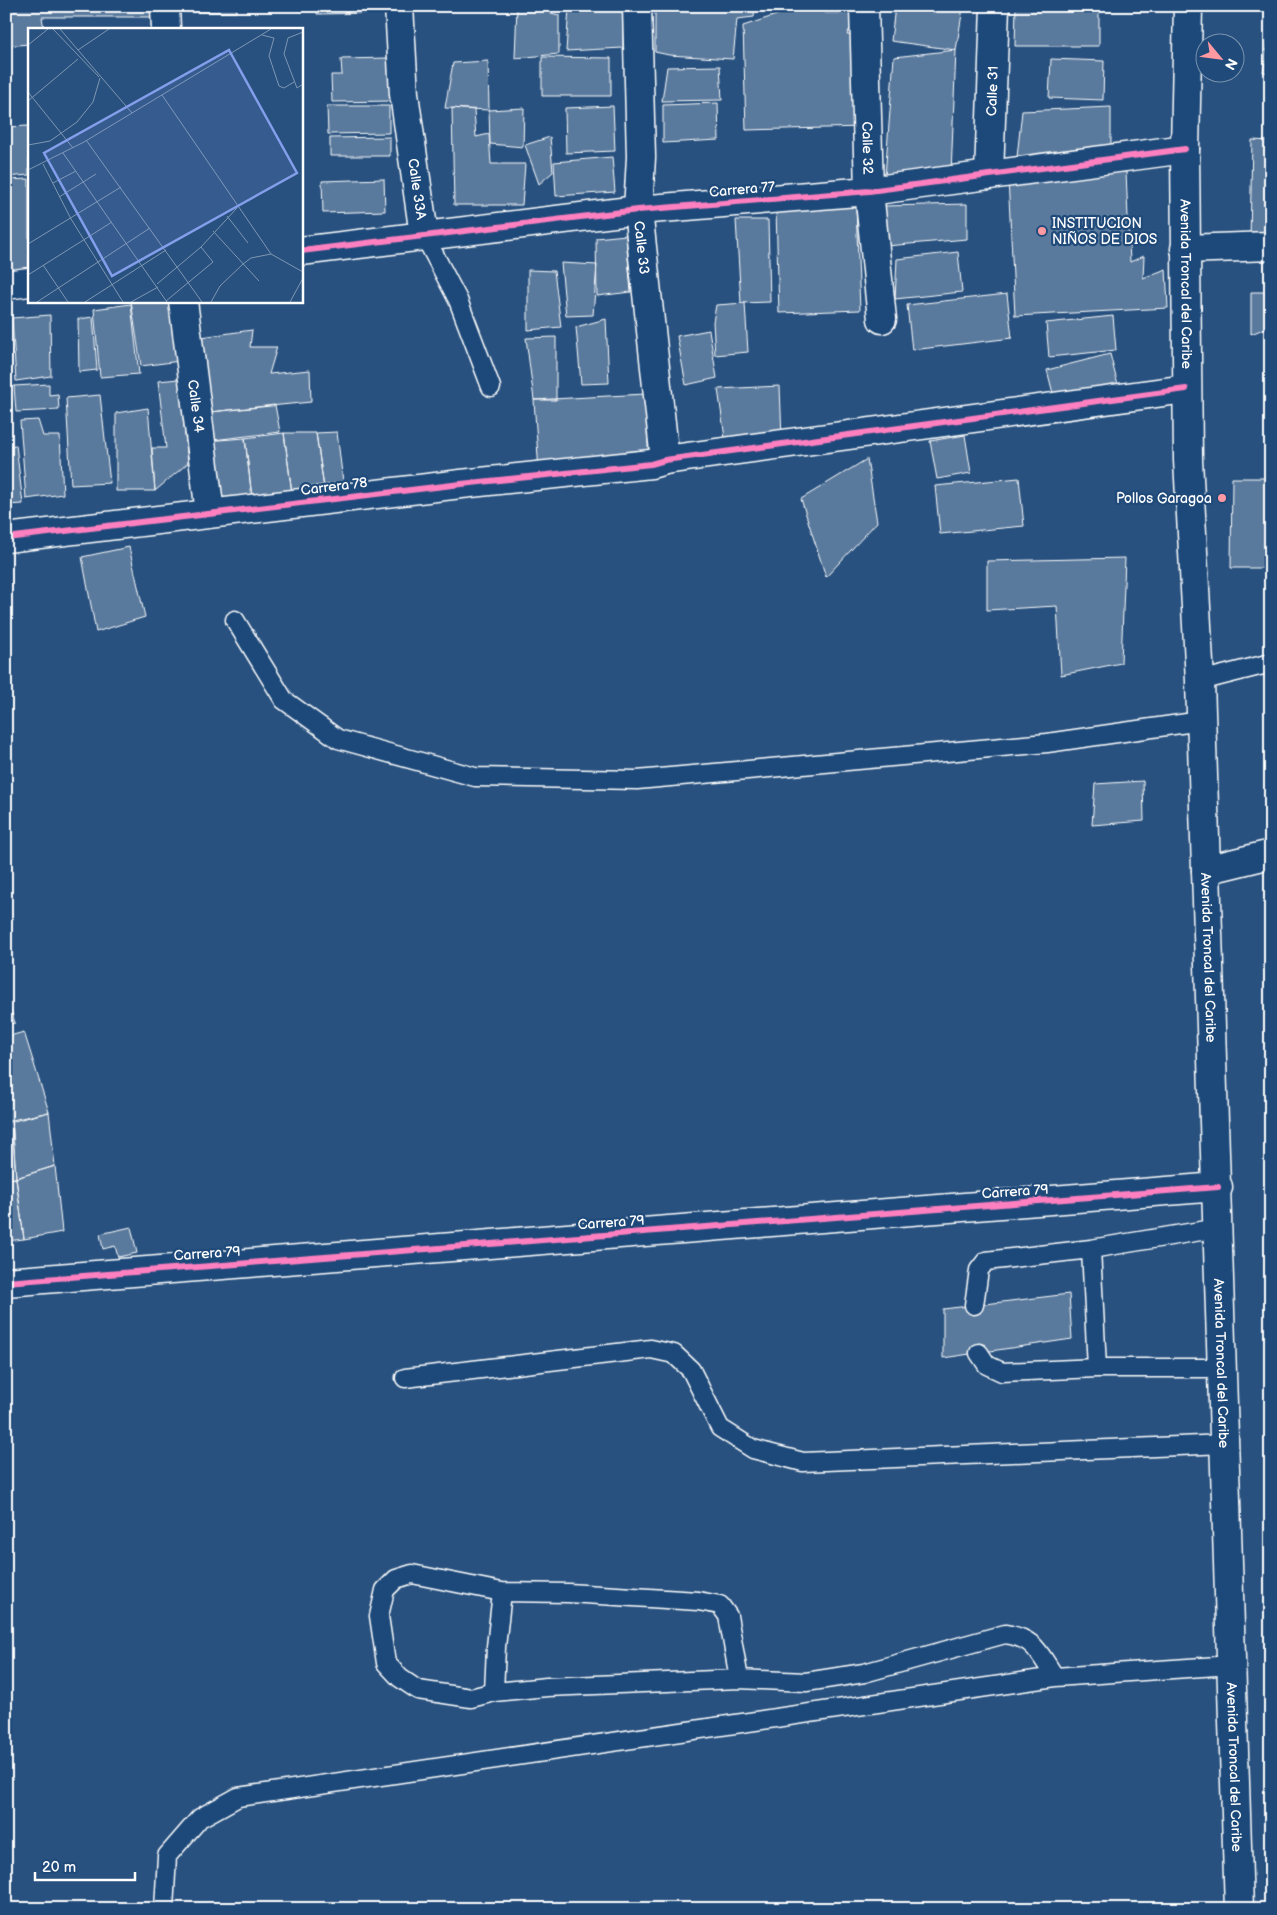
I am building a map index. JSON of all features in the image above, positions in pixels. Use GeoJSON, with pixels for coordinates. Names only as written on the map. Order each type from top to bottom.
{"type":"FeatureCollection","features":[{"type":"Feature","properties":{"kind":"main road"},"geometry":{"type":"LineString","coordinates":[[165,6],[166,28]]}},
{"type":"Feature","properties":{"kind":"main road","name":"Calle 33A"},"geometry":{"type":"LineString","coordinates":[[399,6],[404,94],[424,235]]}},
{"type":"Feature","properties":{"kind":"main road","name":"Calle 33"},"geometry":{"type":"LineString","coordinates":[[637,6],[641,157],[638,210],[665,460]]}},
{"type":"Feature","properties":{"kind":"main road","name":"Calle 32"},"geometry":{"type":"LineString","coordinates":[[864,6],[869,191],[882,319]]}},
{"type":"Feature","properties":{"kind":"main road","name":"Calle 31"},"geometry":{"type":"LineString","coordinates":[[989,175],[995,6]]}},
{"type":"Feature","properties":{"kind":"main road","name":"Avenida Troncal del Caribe"},"geometry":{"type":"LineString","coordinates":[[1188,6],[1185,149],[1186,389],[1200,681],[1218,1187],[1239,1909]]}},
{"type":"Feature","properties":{"kind":"main road","name":"Carrera 77"},"geometry":{"type":"LineString","coordinates":[[302,251],[638,210],[869,191],[1185,149]]}},
{"type":"Feature","properties":{"kind":"main road"},"geometry":{"type":"LineString","coordinates":[[1185,249],[1271,246]]}},
{"type":"Feature","properties":{"kind":"main road"},"geometry":{"type":"LineString","coordinates":[[6,285],[28,282]]}},
{"type":"Feature","properties":{"kind":"main road","name":"Calle 34"},"geometry":{"type":"LineString","coordinates":[[183,302],[210,513]]}},
{"type":"Feature","properties":{"kind":"main road","name":"Carrera 78"},"geometry":{"type":"LineString","coordinates":[[6,538],[210,513],[651,464],[665,460],[1186,389]]}},
{"type":"Feature","properties":{"kind":"main road"},"geometry":{"type":"LineString","coordinates":[[1206,870],[1271,854]]}},
{"type":"Feature","properties":{"kind":"main road","name":"Carrera 79"},"geometry":{"type":"LineString","coordinates":[[6,1282],[1218,1187]]}},
{"type":"Feature","properties":{"kind":"lane","name":"Calle 33A"},"geometry":{"type":"LineString","coordinates":[[424,235],[458,300],[491,387]]}},
{"type":"Feature","properties":{"kind":"lane"},"geometry":{"type":"LineString","coordinates":[[235,620],[284,700],[338,739],[475,777],[637,780],[1047,743],[1201,721]]}},
{"type":"Feature","properties":{"kind":"lane"},"geometry":{"type":"LineString","coordinates":[[1200,681],[1271,663]]}},
{"type":"Feature","properties":{"kind":"lane"},"geometry":{"type":"LineString","coordinates":[[974,1305],[980,1270],[986,1261],[1090,1249],[1219,1228]]}},
{"type":"Feature","properties":{"kind":"lane"},"geometry":{"type":"LineString","coordinates":[[1090,1249],[1097,1368]]}},
{"type":"Feature","properties":{"kind":"lane"},"geometry":{"type":"LineString","coordinates":[[405,1378],[651,1349],[674,1354],[691,1370],[720,1428],[753,1449],[803,1462],[1225,1444]]}},
{"type":"Feature","properties":{"kind":"lane"},"geometry":{"type":"LineString","coordinates":[[979,1353],[987,1365],[1002,1372],[1097,1368],[1223,1368]]}},
{"type":"Feature","properties":{"kind":"lane"},"geometry":{"type":"LineString","coordinates":[[739,1679],[728,1616],[720,1605],[689,1600],[568,1593],[502,1592],[412,1574],[396,1578],[385,1590],[379,1616],[386,1663],[400,1678],[418,1690],[471,1698],[494,1692],[547,1687],[739,1679],[806,1682],[864,1674],[1005,1634],[1020,1636],[1031,1643],[1055,1678]]}},
{"type":"Feature","properties":{"kind":"lane"},"geometry":{"type":"LineString","coordinates":[[494,1692],[502,1592]]}},
{"type":"Feature","properties":{"kind":"lane"},"geometry":{"type":"LineString","coordinates":[[164,1909],[167,1856],[200,1818],[238,1797],[1055,1678],[1232,1665]]}},
{"type":"Feature","properties":{"kind":"building"},"geometry":{"type":"Polygon","coordinates":[[[6,6],[153,6],[154,17],[42,17],[44,28],[28,28],[28,44],[6,46],[6,6]]]}},
{"type":"Feature","properties":{"kind":"building"},"geometry":{"type":"Polygon","coordinates":[[[184,6],[237,6],[236,12],[184,12],[184,6]]]}},
{"type":"Feature","properties":{"kind":"building"},"geometry":{"type":"Polygon","coordinates":[[[317,6],[381,6],[381,13],[317,14],[317,6]]]}},
{"type":"Feature","properties":{"kind":"building"},"geometry":{"type":"Polygon","coordinates":[[[517,6],[539,6],[539,10],[559,15],[559,54],[515,58],[517,6]]]}},
{"type":"Feature","properties":{"kind":"building"},"geometry":{"type":"Polygon","coordinates":[[[623,6],[623,48],[566,51],[569,7],[545,7],[623,6]]]}},
{"type":"Feature","properties":{"kind":"building"},"geometry":{"type":"Polygon","coordinates":[[[655,6],[755,6],[754,17],[737,19],[733,59],[669,55],[655,52],[655,6]]]}},
{"type":"Feature","properties":{"kind":"building"},"geometry":{"type":"Polygon","coordinates":[[[804,6],[825,6],[825,13],[857,13],[847,35],[863,35],[865,127],[746,130],[743,26],[804,6]]]}},
{"type":"Feature","properties":{"kind":"building"},"geometry":{"type":"Polygon","coordinates":[[[895,6],[947,6],[963,8],[956,50],[891,41],[895,6]]]}},
{"type":"Feature","properties":{"kind":"building"},"geometry":{"type":"Polygon","coordinates":[[[1016,6],[1099,6],[1099,46],[1015,46],[1016,6]]]}},
{"type":"Feature","properties":{"kind":"building"},"geometry":{"type":"Polygon","coordinates":[[[1271,21],[1271,73],[1263,72],[1271,21]]]}},
{"type":"Feature","properties":{"kind":"building"},"geometry":{"type":"Polygon","coordinates":[[[956,50],[951,174],[885,177],[894,57],[956,50]]]}},
{"type":"Feature","properties":{"kind":"building"},"geometry":{"type":"Polygon","coordinates":[[[542,57],[611,58],[611,96],[542,96],[542,57]]]}},
{"type":"Feature","properties":{"kind":"building"},"geometry":{"type":"Polygon","coordinates":[[[389,58],[390,101],[332,102],[331,75],[342,75],[341,59],[389,58]]]}},
{"type":"Feature","properties":{"kind":"building"},"geometry":{"type":"Polygon","coordinates":[[[1051,59],[1104,61],[1103,100],[1049,98],[1051,59]]]}},
{"type":"Feature","properties":{"kind":"building"},"geometry":{"type":"Polygon","coordinates":[[[488,61],[489,110],[445,108],[453,63],[488,61]]]}},
{"type":"Feature","properties":{"kind":"building"},"geometry":{"type":"Polygon","coordinates":[[[720,66],[722,100],[662,101],[667,67],[720,66]]]}},
{"type":"Feature","properties":{"kind":"building"},"geometry":{"type":"Polygon","coordinates":[[[718,103],[719,140],[663,143],[663,105],[718,103]]]}},
{"type":"Feature","properties":{"kind":"building"},"geometry":{"type":"Polygon","coordinates":[[[327,106],[389,106],[389,133],[328,134],[327,106]]]}},
{"type":"Feature","properties":{"kind":"building"},"geometry":{"type":"Polygon","coordinates":[[[613,106],[615,151],[566,153],[565,108],[613,106]]]}},
{"type":"Feature","properties":{"kind":"building"},"geometry":{"type":"Polygon","coordinates":[[[1111,107],[1111,156],[1017,157],[1022,111],[1111,107]]]}},
{"type":"Feature","properties":{"kind":"building"},"geometry":{"type":"Polygon","coordinates":[[[452,108],[474,110],[476,137],[489,134],[491,164],[525,164],[522,205],[454,205],[452,108]]]}},
{"type":"Feature","properties":{"kind":"building"},"geometry":{"type":"Polygon","coordinates":[[[524,108],[523,147],[490,144],[489,110],[524,108]]]}},
{"type":"Feature","properties":{"kind":"building"},"geometry":{"type":"Polygon","coordinates":[[[28,126],[28,175],[6,177],[6,127],[28,126]]]}},
{"type":"Feature","properties":{"kind":"building"},"geometry":{"type":"Polygon","coordinates":[[[390,137],[390,156],[330,156],[330,138],[390,137]]]}},
{"type":"Feature","properties":{"kind":"building"},"geometry":{"type":"Polygon","coordinates":[[[550,137],[553,172],[539,184],[525,145],[550,137]]]}},
{"type":"Feature","properties":{"kind":"building"},"geometry":{"type":"Polygon","coordinates":[[[1252,140],[1271,141],[1271,239],[1250,239],[1252,140]]]}},
{"type":"Feature","properties":{"kind":"building"},"geometry":{"type":"Polygon","coordinates":[[[612,157],[615,192],[556,196],[554,162],[612,157]]]}},
{"type":"Feature","properties":{"kind":"building"},"geometry":{"type":"Polygon","coordinates":[[[1126,172],[1130,262],[1144,256],[1143,278],[1166,269],[1168,308],[1015,316],[1008,178],[1126,172]]]}},
{"type":"Feature","properties":{"kind":"building"},"geometry":{"type":"Polygon","coordinates":[[[28,179],[28,272],[6,273],[6,180],[28,179]]]}},
{"type":"Feature","properties":{"kind":"building"},"geometry":{"type":"Polygon","coordinates":[[[384,179],[385,211],[323,213],[322,181],[384,179]]]}},
{"type":"Feature","properties":{"kind":"building"},"geometry":{"type":"Polygon","coordinates":[[[967,204],[967,239],[886,246],[885,206],[967,204]]]}},
{"type":"Feature","properties":{"kind":"building"},"geometry":{"type":"Polygon","coordinates":[[[856,207],[860,310],[779,313],[776,210],[856,207]]]}},
{"type":"Feature","properties":{"kind":"building"},"geometry":{"type":"Polygon","coordinates":[[[736,220],[768,220],[770,302],[741,303],[736,220]]]}},
{"type":"Feature","properties":{"kind":"building"},"geometry":{"type":"Polygon","coordinates":[[[626,235],[631,292],[597,296],[596,238],[626,235]]]}},
{"type":"Feature","properties":{"kind":"building"},"geometry":{"type":"Polygon","coordinates":[[[958,252],[962,292],[895,299],[897,259],[958,252]]]}},
{"type":"Feature","properties":{"kind":"building"},"geometry":{"type":"Polygon","coordinates":[[[561,263],[597,265],[593,315],[566,316],[561,263]]]}},
{"type":"Feature","properties":{"kind":"building"},"geometry":{"type":"Polygon","coordinates":[[[528,270],[554,271],[561,327],[528,330],[528,270]]]}},
{"type":"Feature","properties":{"kind":"building"},"geometry":{"type":"Polygon","coordinates":[[[1251,292],[1271,292],[1271,326],[1251,334],[1251,292]]]}},
{"type":"Feature","properties":{"kind":"building"},"geometry":{"type":"Polygon","coordinates":[[[1007,294],[1012,338],[912,350],[907,305],[1007,294]]]}},
{"type":"Feature","properties":{"kind":"building"},"geometry":{"type":"Polygon","coordinates":[[[131,302],[172,302],[180,361],[141,366],[131,302]]]}},
{"type":"Feature","properties":{"kind":"building"},"geometry":{"type":"Polygon","coordinates":[[[745,303],[748,352],[715,355],[713,322],[716,305],[745,303]]]}},
{"type":"Feature","properties":{"kind":"building"},"geometry":{"type":"Polygon","coordinates":[[[131,304],[139,374],[100,377],[94,309],[131,304]]]}},
{"type":"Feature","properties":{"kind":"building"},"geometry":{"type":"Polygon","coordinates":[[[50,315],[51,376],[16,381],[12,318],[50,315]]]}},
{"type":"Feature","properties":{"kind":"building"},"geometry":{"type":"Polygon","coordinates":[[[1113,316],[1116,350],[1049,357],[1046,323],[1113,316]]]}},
{"type":"Feature","properties":{"kind":"building"},"geometry":{"type":"Polygon","coordinates":[[[93,317],[97,370],[79,372],[78,319],[93,317]]]}},
{"type":"Feature","properties":{"kind":"building"},"geometry":{"type":"Polygon","coordinates":[[[606,319],[609,383],[581,384],[576,327],[606,319]]]}},
{"type":"Feature","properties":{"kind":"building"},"geometry":{"type":"Polygon","coordinates":[[[252,330],[250,347],[277,347],[269,374],[310,370],[311,402],[210,412],[201,337],[252,330]]]}},
{"type":"Feature","properties":{"kind":"building"},"geometry":{"type":"Polygon","coordinates":[[[709,330],[717,378],[686,385],[677,336],[709,330]]]}},
{"type":"Feature","properties":{"kind":"building"},"geometry":{"type":"Polygon","coordinates":[[[556,337],[556,400],[534,400],[526,338],[556,337]]]}},
{"type":"Feature","properties":{"kind":"building"},"geometry":{"type":"Polygon","coordinates":[[[1110,354],[1120,393],[1056,405],[1047,370],[1110,354]]]}},
{"type":"Feature","properties":{"kind":"building"},"geometry":{"type":"Polygon","coordinates":[[[179,379],[188,463],[155,491],[152,448],[166,448],[158,381],[179,379]]]}},
{"type":"Feature","properties":{"kind":"building"},"geometry":{"type":"Polygon","coordinates":[[[49,384],[49,395],[58,394],[59,410],[16,412],[14,386],[49,384]]]}},
{"type":"Feature","properties":{"kind":"building"},"geometry":{"type":"Polygon","coordinates":[[[780,386],[782,439],[726,445],[718,389],[780,386]]]}},
{"type":"Feature","properties":{"kind":"building"},"geometry":{"type":"Polygon","coordinates":[[[645,394],[649,461],[539,471],[534,400],[645,394]]]}},
{"type":"Feature","properties":{"kind":"building"},"geometry":{"type":"Polygon","coordinates":[[[100,395],[110,483],[71,485],[66,398],[100,395]]]}},
{"type":"Feature","properties":{"kind":"building"},"geometry":{"type":"Polygon","coordinates":[[[275,405],[280,432],[205,441],[210,412],[275,405]]]}},
{"type":"Feature","properties":{"kind":"building"},"geometry":{"type":"Polygon","coordinates":[[[148,408],[155,491],[116,491],[116,413],[148,408]]]}},
{"type":"Feature","properties":{"kind":"building"},"geometry":{"type":"Polygon","coordinates":[[[38,420],[43,436],[60,436],[63,494],[26,499],[20,421],[38,420]]]}},
{"type":"Feature","properties":{"kind":"building"},"geometry":{"type":"Polygon","coordinates":[[[337,432],[343,482],[324,488],[316,433],[337,432]]]}},
{"type":"Feature","properties":{"kind":"building"},"geometry":{"type":"Polygon","coordinates":[[[284,433],[292,493],[252,498],[245,438],[284,433]]]}},
{"type":"Feature","properties":{"kind":"building"},"geometry":{"type":"Polygon","coordinates":[[[284,433],[316,433],[324,488],[292,493],[284,433]]]}},
{"type":"Feature","properties":{"kind":"building"},"geometry":{"type":"Polygon","coordinates":[[[965,435],[971,473],[937,479],[930,441],[965,435]]]}},
{"type":"Feature","properties":{"kind":"building"},"geometry":{"type":"Polygon","coordinates":[[[245,438],[252,498],[214,503],[205,441],[245,438]]]}},
{"type":"Feature","properties":{"kind":"building"},"geometry":{"type":"Polygon","coordinates":[[[16,445],[23,504],[6,505],[6,446],[16,445]]]}},
{"type":"Feature","properties":{"kind":"building"},"geometry":{"type":"Polygon","coordinates":[[[867,459],[877,522],[826,577],[801,499],[867,459]]]}},
{"type":"Feature","properties":{"kind":"building"},"geometry":{"type":"Polygon","coordinates":[[[1019,478],[1024,526],[940,534],[935,486],[1019,478]]]}},
{"type":"Feature","properties":{"kind":"building"},"geometry":{"type":"Polygon","coordinates":[[[1232,478],[1271,478],[1270,568],[1231,568],[1232,478]]]}},
{"type":"Feature","properties":{"kind":"building"},"geometry":{"type":"Polygon","coordinates":[[[129,547],[145,617],[96,632],[82,557],[129,547]]]}},
{"type":"Feature","properties":{"kind":"building"},"geometry":{"type":"Polygon","coordinates":[[[1125,558],[1121,663],[1061,675],[1057,606],[987,610],[987,561],[1125,558]]]}},
{"type":"Feature","properties":{"kind":"building"},"geometry":{"type":"Polygon","coordinates":[[[1143,781],[1144,821],[1092,825],[1095,784],[1143,781]]]}},
{"type":"Feature","properties":{"kind":"building"},"geometry":{"type":"Polygon","coordinates":[[[6,994],[15,1023],[6,1025],[6,994]]]}},
{"type":"Feature","properties":{"kind":"building"},"geometry":{"type":"Polygon","coordinates":[[[24,1032],[49,1112],[6,1123],[6,1037],[24,1032]]]}},
{"type":"Feature","properties":{"kind":"building"},"geometry":{"type":"Polygon","coordinates":[[[49,1112],[55,1166],[16,1178],[12,1120],[49,1112]]]}},
{"type":"Feature","properties":{"kind":"building"},"geometry":{"type":"Polygon","coordinates":[[[12,1120],[16,1178],[6,1179],[6,1121],[12,1120]]]}},
{"type":"Feature","properties":{"kind":"building"},"geometry":{"type":"Polygon","coordinates":[[[55,1166],[62,1232],[24,1239],[16,1178],[55,1166]]]}},
{"type":"Feature","properties":{"kind":"building"},"geometry":{"type":"Polygon","coordinates":[[[16,1178],[24,1239],[6,1241],[6,1179],[16,1178]]]}},
{"type":"Feature","properties":{"kind":"building"},"geometry":{"type":"Polygon","coordinates":[[[131,1227],[137,1253],[118,1257],[115,1246],[103,1249],[100,1234],[131,1227]]]}},
{"type":"Feature","properties":{"kind":"building"},"geometry":{"type":"Polygon","coordinates":[[[1069,1294],[1072,1339],[943,1358],[943,1309],[1069,1294]]]}},
{"type":"Feature","properties":{"kind":"cycle path"},"geometry":{"type":"LineString","coordinates":[[302,251],[638,210],[869,191],[1185,149]]}},
{"type":"Feature","properties":{"kind":"cycle path"},"geometry":{"type":"LineString","coordinates":[[6,538],[461,484],[651,464],[665,460],[1186,389]]}},
{"type":"Feature","properties":{"kind":"cycle path"},"geometry":{"type":"LineString","coordinates":[[6,1282],[1218,1187]]}},
{"type":"Feature","properties":{"kind":"place","name":"INSTITUCION NIÑOS DE DIOS"},"geometry":{"type":"Point","coordinates":[1042,231]}},
{"type":"Feature","properties":{"kind":"place","name":"Pollos Garagoa"},"geometry":{"type":"Point","coordinates":[1222,498]}}]}
